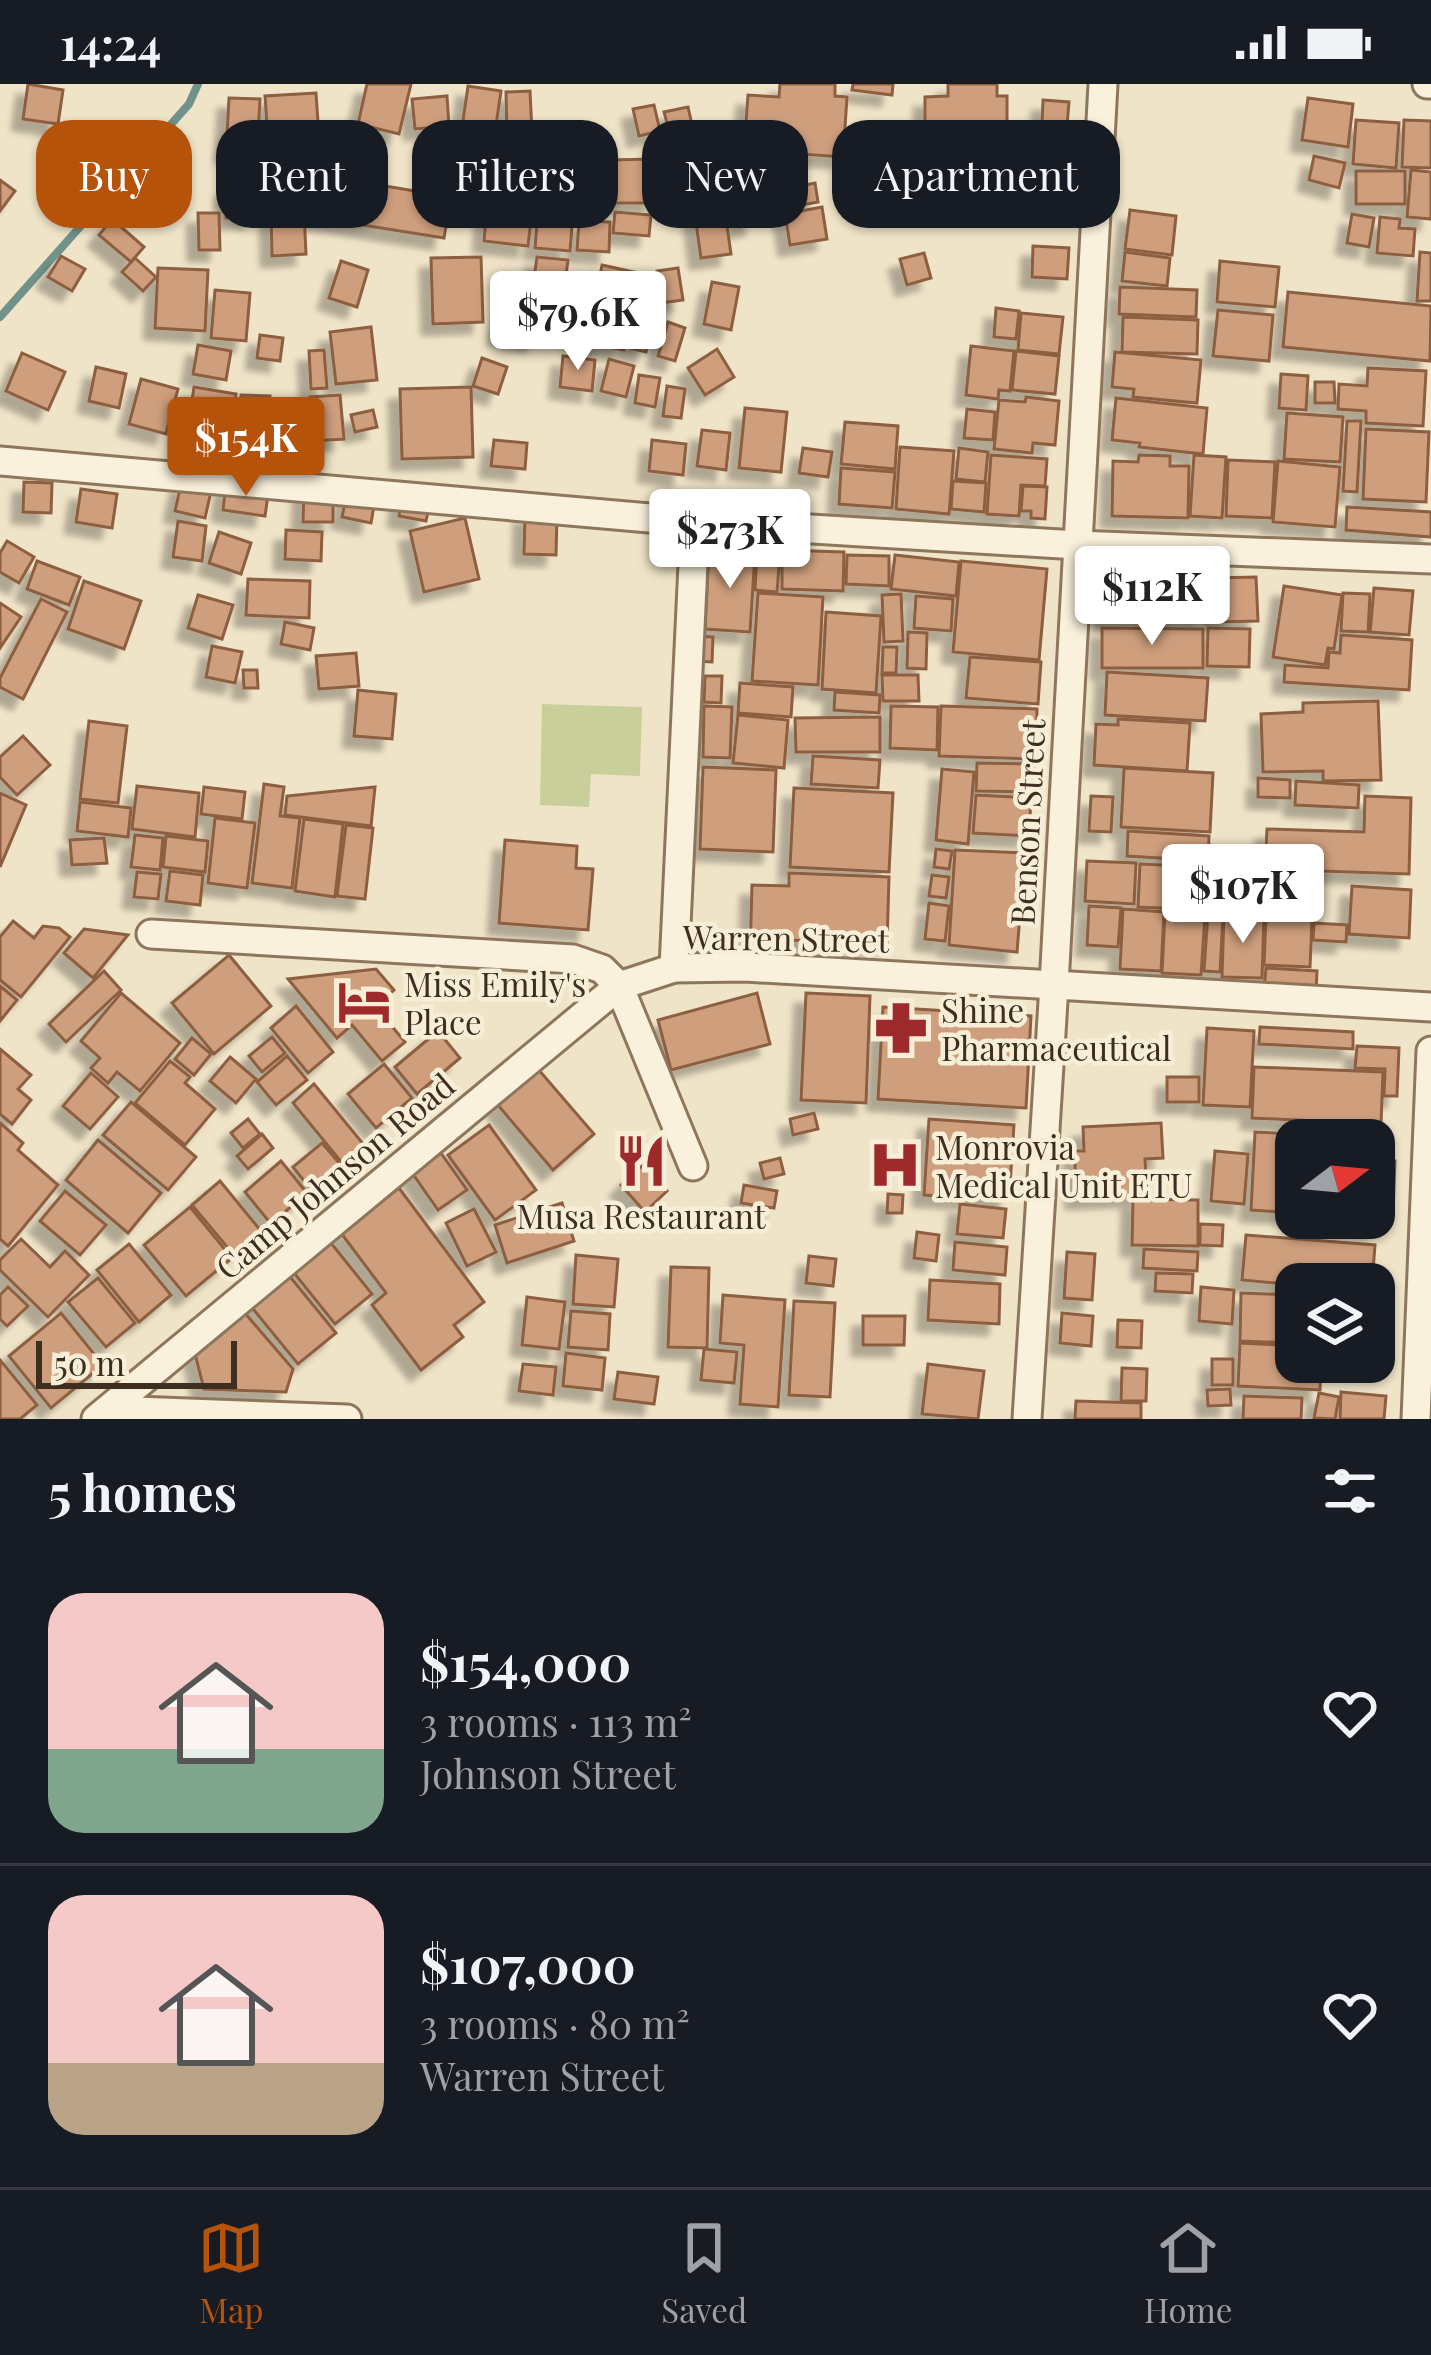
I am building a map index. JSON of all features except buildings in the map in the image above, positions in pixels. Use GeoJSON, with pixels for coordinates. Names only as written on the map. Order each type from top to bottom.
{"type":"FeatureCollection","features":[{"type":"Feature","properties":{"kind":"street","name":"Benson Street"},"geometry":{"type":"LineString","coordinates":[[1027,1419],[1102,84]]}},
{"type":"Feature","properties":{"kind":"street"},"geometry":{"type":"LineString","coordinates":[[0,460],[695,522],[1077,545],[1431,559]]}},
{"type":"Feature","properties":{"kind":"street"},"geometry":{"type":"LineString","coordinates":[[674,968],[695,522]]}},
{"type":"Feature","properties":{"kind":"street"},"geometry":{"type":"LineString","coordinates":[[151,934],[573,959],[602,969],[619,986],[693,1166]]}},
{"type":"Feature","properties":{"kind":"street","name":"Warren Street"},"geometry":{"type":"LineString","coordinates":[[619,986],[674,968],[745,967],[1431,1007]]}},
{"type":"Feature","properties":{"kind":"street","name":"Camp Johnson Road"},"geometry":{"type":"LineString","coordinates":[[102,1415],[619,986]]}},
{"type":"Feature","properties":{"kind":"street"},"geometry":{"type":"LineString","coordinates":[[1416,1419],[1431,1051]]}},
{"type":"Feature","properties":{"kind":"street"},"geometry":{"type":"LineString","coordinates":[[102,1415],[346,1419]]}},
{"type":"Feature","properties":{"kind":"green space"},"geometry":{"type":"Polygon","coordinates":[[[542,704],[642,707],[640,776],[591,774],[589,807],[540,805],[542,704]]]}},
{"type":"Feature","properties":{"kind":"waterway"},"geometry":{"type":"LineString","coordinates":[[0,317],[189,104],[198,84]]}},
{"type":"Feature","properties":{"kind":"place","name":"Miss Emily's Place"},"geometry":{"type":"Point","coordinates":[364,1002]}},
{"type":"Feature","properties":{"kind":"place","name":"Shine Pharmaceutical"},"geometry":{"type":"Point","coordinates":[901,1028]}},
{"type":"Feature","properties":{"kind":"place","name":"Musa Restaurant"},"geometry":{"type":"Point","coordinates":[641,1161]}},
{"type":"Feature","properties":{"kind":"place","name":"Monrovia Medical Unit ETU"},"geometry":{"type":"Point","coordinates":[895,1165]}}]}
